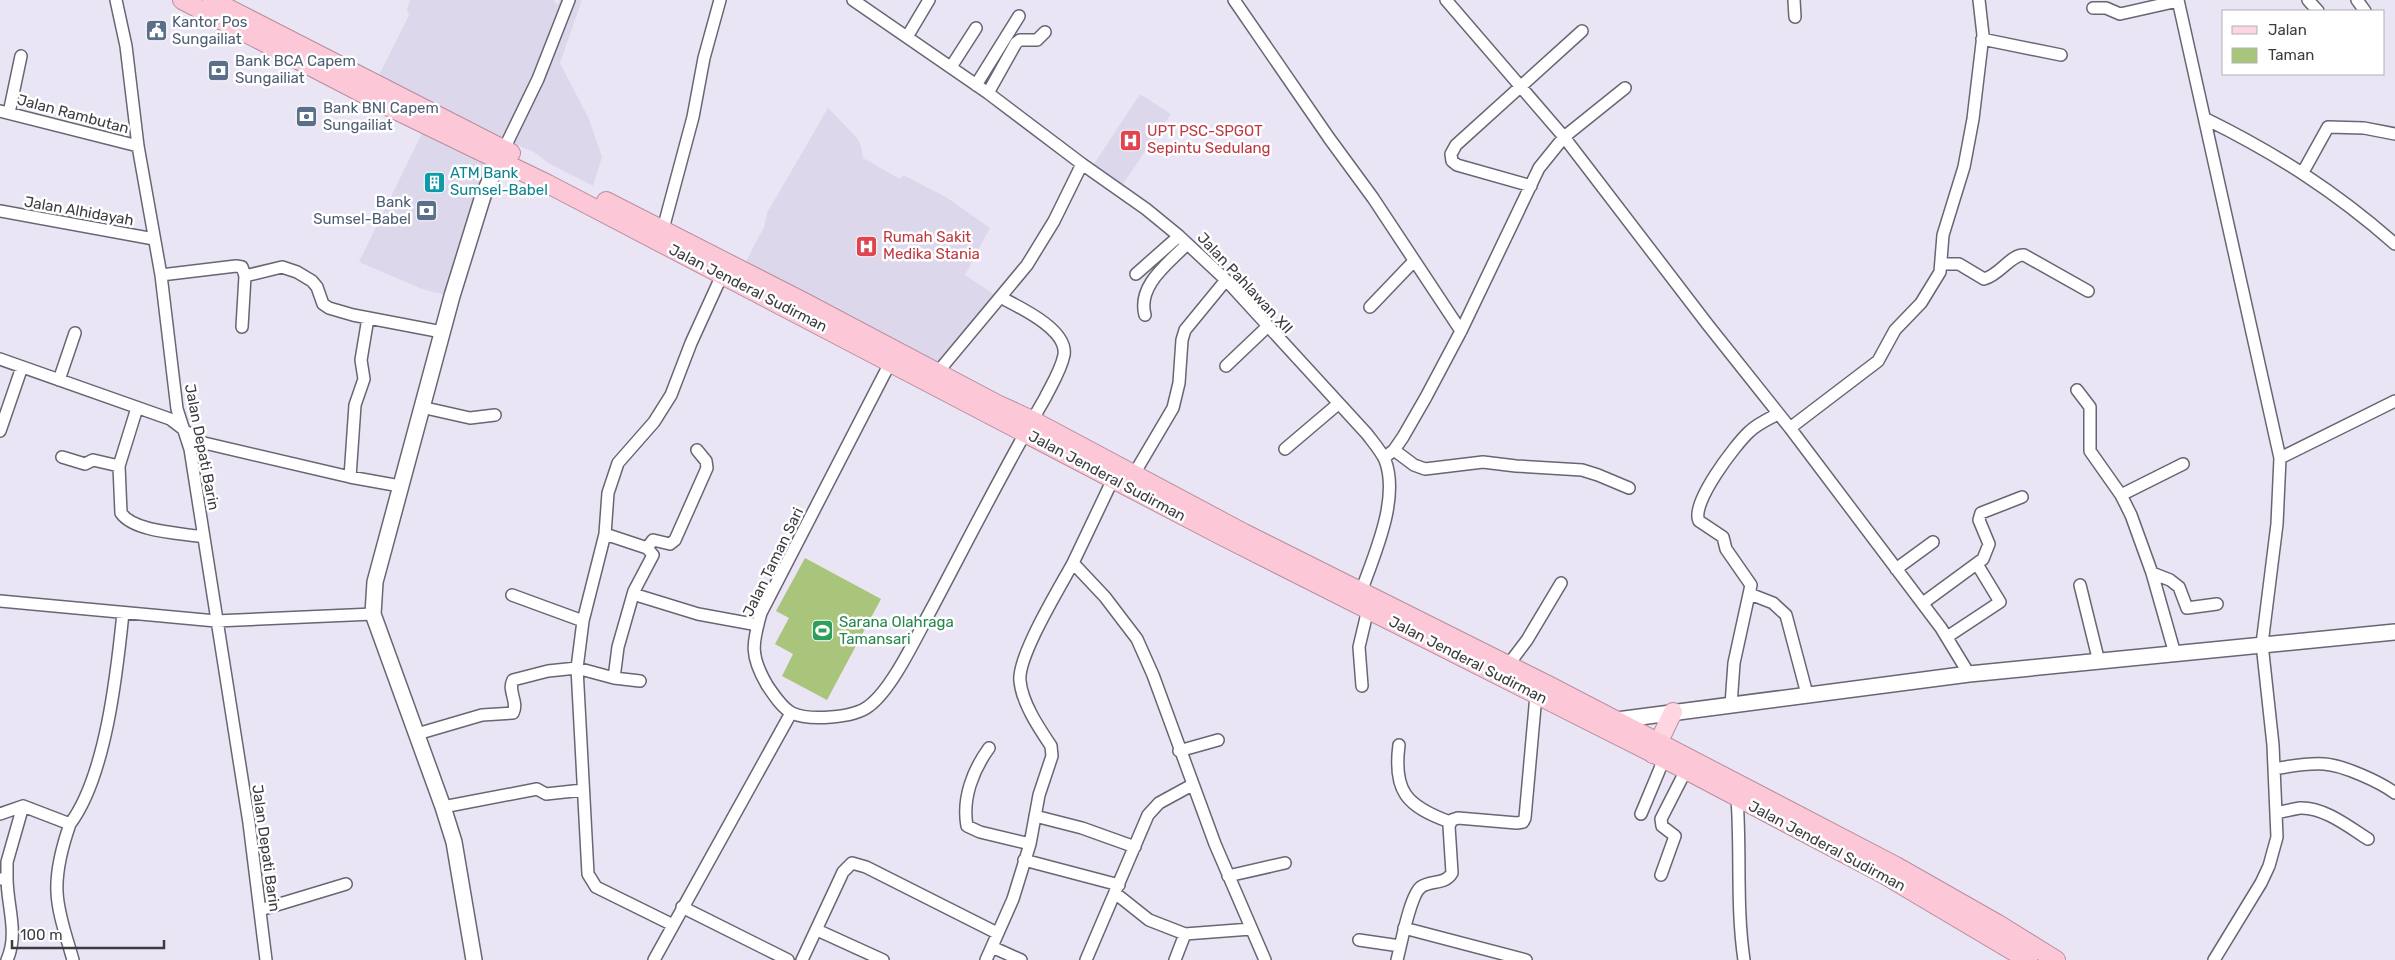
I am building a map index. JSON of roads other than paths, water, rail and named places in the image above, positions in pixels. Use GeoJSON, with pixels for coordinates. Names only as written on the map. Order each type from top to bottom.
{"type":"FeatureCollection","features":[{"type":"Feature","properties":{"kind":"highway","name":"Jalan Jenderal Sudirman"},"geometry":{"type":"LineString","coordinates":[[182,0],[389,107],[501,155],[663,229],[937,373],[1029,426],[1112,479],[1368,609],[1508,665],[1544,689],[1658,752],[2056,960]]}},
{"type":"Feature","properties":{"kind":"highway","name":"Jalan Jenderal Sudirman"},"geometry":{"type":"LineString","coordinates":[[212,0],[722,275],[890,363],[1134,474],[1361,592],[1426,632],[1544,689],[1617,720],[1658,752],[1686,770],[1883,874],[1942,900],[2028,960]]}},
{"type":"Feature","properties":{"kind":"main road"},"geometry":{"type":"LineString","coordinates":[[474,960],[454,842],[443,806],[373,614],[375,582],[421,407],[483,196],[501,155]]}},
{"type":"Feature","properties":{"kind":"main road"},"geometry":{"type":"LineString","coordinates":[[1617,720],[1969,674],[2395,632]]}},
{"type":"Feature","properties":{"kind":"main road"},"geometry":{"type":"LineString","coordinates":[[1658,752],[1673,712]]}},
{"type":"Feature","properties":{"kind":"street","name":"Jalan Depati Barin"},"geometry":{"type":"LineString","coordinates":[[116,0],[126,46],[138,146],[161,275],[177,409],[190,449],[249,823],[266,960]]}},
{"type":"Feature","properties":{"kind":"street"},"geometry":{"type":"LineString","coordinates":[[501,155],[538,79],[569,0]]}},
{"type":"Feature","properties":{"kind":"street"},"geometry":{"type":"LineString","coordinates":[[663,229],[693,117],[704,58],[720,0]]}},
{"type":"Feature","properties":{"kind":"street"},"geometry":{"type":"LineString","coordinates":[[906,37],[929,0]]}},
{"type":"Feature","properties":{"kind":"street"},"geometry":{"type":"LineString","coordinates":[[1234,0],[1462,331]]}},
{"type":"Feature","properties":{"kind":"street"},"geometry":{"type":"LineString","coordinates":[[1446,0],[1564,137],[1710,328],[1790,428],[1923,604],[1947,637],[1969,674]]}},
{"type":"Feature","properties":{"kind":"street"},"geometry":{"type":"LineString","coordinates":[[1794,0],[1795,17]]}},
{"type":"Feature","properties":{"kind":"street"},"geometry":{"type":"LineString","coordinates":[[1790,428],[1878,361],[1895,330],[1921,303],[1940,272],[1943,236],[1964,167],[1982,39],[1979,0]]}},
{"type":"Feature","properties":{"kind":"street"},"geometry":{"type":"LineString","coordinates":[[2093,8],[2106,8],[2120,14],[2178,0],[2206,119],[2220,191],[2265,380],[2280,458],[2277,524],[2262,644],[2274,769],[2278,836],[2269,866],[2248,905],[2214,960]]}},
{"type":"Feature","properties":{"kind":"street"},"geometry":{"type":"LineString","coordinates":[[2308,0],[2317,10]]}},
{"type":"Feature","properties":{"kind":"street","name":"Jalan Pahlawan XII"},"geometry":{"type":"LineString","coordinates":[[857,1],[1146,208],[1226,280],[1367,434],[1384,458],[1389,478],[1388,506],[1378,544],[1361,592]]}},
{"type":"Feature","properties":{"kind":"street"},"geometry":{"type":"LineString","coordinates":[[976,85],[1019,16]]}},
{"type":"Feature","properties":{"kind":"street"},"geometry":{"type":"LineString","coordinates":[[951,67],[976,28]]}},
{"type":"Feature","properties":{"kind":"street"},"geometry":{"type":"LineString","coordinates":[[1531,186],[1457,165],[1451,157],[1456,145],[1582,31]]}},
{"type":"Feature","properties":{"kind":"street"},"geometry":{"type":"LineString","coordinates":[[988,93],[1016,42],[1020,40],[1037,40],[1045,32]]}},
{"type":"Feature","properties":{"kind":"street"},"geometry":{"type":"LineString","coordinates":[[1982,39],[2061,55]]}},
{"type":"Feature","properties":{"kind":"street"},"geometry":{"type":"LineString","coordinates":[[4,112],[21,56]]}},
{"type":"Feature","properties":{"kind":"street"},"geometry":{"type":"LineString","coordinates":[[1384,458],[1394,450],[1462,331],[1543,163],[1564,137],[1625,88]]}},
{"type":"Feature","properties":{"kind":"street","name":"Jalan Rambutan"},"geometry":{"type":"LineString","coordinates":[[4,112],[138,146]]}},
{"type":"Feature","properties":{"kind":"street"},"geometry":{"type":"LineString","coordinates":[[2206,119],[2250,140],[2303,172],[2395,244]]}},
{"type":"Feature","properties":{"kind":"street"},"geometry":{"type":"LineString","coordinates":[[2303,172],[2328,127],[2364,128],[2395,134]]}},
{"type":"Feature","properties":{"kind":"street"},"geometry":{"type":"LineString","coordinates":[[937,373],[1002,298],[1027,264],[1054,221],[1082,164]]}},
{"type":"Feature","properties":{"kind":"street","name":"Jalan Alhidayah"},"geometry":{"type":"LineString","coordinates":[[0,211],[154,239]]}},
{"type":"Feature","properties":{"kind":"street"},"geometry":{"type":"LineString","coordinates":[[1136,274],[1183,240]]}},
{"type":"Feature","properties":{"kind":"street"},"geometry":{"type":"LineString","coordinates":[[1145,315],[1143,306],[1148,288],[1183,240]]}},
{"type":"Feature","properties":{"kind":"street"},"geometry":{"type":"LineString","coordinates":[[1942,264],[1960,264],[1984,279],[2001,271],[2016,257],[2024,255],[2088,291]]}},
{"type":"Feature","properties":{"kind":"street"},"geometry":{"type":"LineString","coordinates":[[1370,307],[1414,260]]}},
{"type":"Feature","properties":{"kind":"street"},"geometry":{"type":"LineString","coordinates":[[161,275],[236,266],[243,269],[242,327]]}},
{"type":"Feature","properties":{"kind":"street"},"geometry":{"type":"LineString","coordinates":[[244,276],[278,267],[293,270],[312,281],[327,307],[368,318],[442,332]]}},
{"type":"Feature","properties":{"kind":"street"},"geometry":{"type":"LineString","coordinates":[[673,925],[601,890],[592,883],[588,869],[577,668],[583,621],[605,534],[608,493],[618,463],[663,410],[671,395],[690,343],[722,275]]}},
{"type":"Feature","properties":{"kind":"street"},"geometry":{"type":"LineString","coordinates":[[1134,474],[1173,408],[1179,383],[1181,345],[1185,330],[1226,280]]}},
{"type":"Feature","properties":{"kind":"street"},"geometry":{"type":"LineString","coordinates":[[654,960],[791,713],[805,716],[842,716],[869,706],[881,694],[916,638],[1059,370],[1064,354],[1063,342],[1059,335],[1002,298]]}},
{"type":"Feature","properties":{"kind":"street"},"geometry":{"type":"LineString","coordinates":[[350,477],[355,404],[365,376],[361,360],[368,318]]}},
{"type":"Feature","properties":{"kind":"street"},"geometry":{"type":"LineString","coordinates":[[1226,366],[1267,327]]}},
{"type":"Feature","properties":{"kind":"street"},"geometry":{"type":"LineString","coordinates":[[59,380],[75,333]]}},
{"type":"Feature","properties":{"kind":"street"},"geometry":{"type":"LineString","coordinates":[[0,359],[170,419],[195,440],[205,444],[350,477],[400,486]]}},
{"type":"Feature","properties":{"kind":"street","name":"Jalan Taman Sari"},"geometry":{"type":"LineString","coordinates":[[791,713],[774,695],[754,656],[753,645],[761,613],[890,363]]}},
{"type":"Feature","properties":{"kind":"street"},"geometry":{"type":"LineString","coordinates":[[0,431],[22,367]]}},
{"type":"Feature","properties":{"kind":"street"},"geometry":{"type":"LineString","coordinates":[[2077,390],[2090,407],[2090,451],[2121,495],[2131,515],[2152,573],[2175,654]]}},
{"type":"Feature","properties":{"kind":"street"},"geometry":{"type":"LineString","coordinates":[[2280,458],[2395,401]]}},
{"type":"Feature","properties":{"kind":"street"},"geometry":{"type":"LineString","coordinates":[[1285,449],[1338,404]]}},
{"type":"Feature","properties":{"kind":"street"},"geometry":{"type":"LineString","coordinates":[[421,407],[470,418],[494,415]]}},
{"type":"Feature","properties":{"kind":"street"},"geometry":{"type":"LineString","coordinates":[[137,408],[119,466],[120,509],[128,520],[141,526],[203,537]]}},
{"type":"Feature","properties":{"kind":"street"},"geometry":{"type":"LineString","coordinates":[[1732,704],[1734,663],[1750,594],[1750,582],[1726,549],[1724,539],[1699,521],[1697,512],[1710,485],[1738,444],[1760,423],[1778,414]]}},
{"type":"Feature","properties":{"kind":"street"},"geometry":{"type":"LineString","coordinates":[[647,548],[653,540],[670,544],[675,540],[707,468],[706,461],[697,450]]}},
{"type":"Feature","properties":{"kind":"street"},"geometry":{"type":"LineString","coordinates":[[1394,450],[1414,465],[1425,469],[1483,462],[1582,470],[1629,488]]}},
{"type":"Feature","properties":{"kind":"street"},"geometry":{"type":"LineString","coordinates":[[62,457],[84,464],[93,460],[119,466]]}},
{"type":"Feature","properties":{"kind":"street"},"geometry":{"type":"LineString","coordinates":[[2121,495],[2183,464]]}},
{"type":"Feature","properties":{"kind":"street"},"geometry":{"type":"LineString","coordinates":[[986,960],[1013,899],[1030,844],[1041,788],[1051,761],[1052,751],[1022,692],[1019,679],[1020,669],[1073,563],[1112,479]]}},
{"type":"Feature","properties":{"kind":"street"},"geometry":{"type":"LineString","coordinates":[[1923,604],[1983,559],[1988,544],[1980,520],[1981,514],[2022,497]]}},
{"type":"Feature","properties":{"kind":"street"},"geometry":{"type":"LineString","coordinates":[[605,534],[647,548],[653,555],[638,580],[633,594],[618,646],[614,678]]}},
{"type":"Feature","properties":{"kind":"street"},"geometry":{"type":"LineString","coordinates":[[1896,569],[1933,542]]}},
{"type":"Feature","properties":{"kind":"street"},"geometry":{"type":"LineString","coordinates":[[1073,563],[1105,597],[1137,639],[1153,675],[1179,751],[1228,876],[1265,960]]}},
{"type":"Feature","properties":{"kind":"street"},"geometry":{"type":"LineString","coordinates":[[1947,637],[2000,602],[1976,564]]}},
{"type":"Feature","properties":{"kind":"street"},"geometry":{"type":"LineString","coordinates":[[2152,573],[2170,580],[2179,587],[2187,608],[2217,604]]}},
{"type":"Feature","properties":{"kind":"street"},"geometry":{"type":"LineString","coordinates":[[1508,665],[1527,640],[1561,583]]}},
{"type":"Feature","properties":{"kind":"street"},"geometry":{"type":"LineString","coordinates":[[2080,585],[2100,662]]}},
{"type":"Feature","properties":{"kind":"street"},"geometry":{"type":"LineString","coordinates":[[633,594],[698,614],[758,625]]}},
{"type":"Feature","properties":{"kind":"street"},"geometry":{"type":"LineString","coordinates":[[1750,594],[1773,603],[1786,615],[1807,694]]}},
{"type":"Feature","properties":{"kind":"street"},"geometry":{"type":"LineString","coordinates":[[512,595],[583,621]]}},
{"type":"Feature","properties":{"kind":"street"},"geometry":{"type":"LineString","coordinates":[[0,601],[216,621],[373,614]]}},
{"type":"Feature","properties":{"kind":"street"},"geometry":{"type":"LineString","coordinates":[[1362,686],[1359,647],[1368,609]]}},
{"type":"Feature","properties":{"kind":"street"},"geometry":{"type":"LineString","coordinates":[[73,960],[57,893],[60,864],[70,824],[77,814],[93,777],[106,727],[117,668],[124,613]]}},
{"type":"Feature","properties":{"kind":"street"},"geometry":{"type":"LineString","coordinates":[[417,734],[482,715],[511,714],[515,707],[511,688],[513,680],[548,671],[577,668],[614,678],[640,681]]}},
{"type":"Feature","properties":{"kind":"street"},"geometry":{"type":"LineString","coordinates":[[1450,822],[1458,818],[1517,823],[1524,821],[1544,689]]}},
{"type":"Feature","properties":{"kind":"street"},"geometry":{"type":"LineString","coordinates":[[1179,751],[1218,740]]}},
{"type":"Feature","properties":{"kind":"street"},"geometry":{"type":"LineString","coordinates":[[1399,744],[1397,764],[1399,783],[1403,791],[1414,803],[1450,822]]}},
{"type":"Feature","properties":{"kind":"street"},"geometry":{"type":"LineString","coordinates":[[989,748],[976,766],[971,779],[967,826],[980,832],[1030,844]]}},
{"type":"Feature","properties":{"kind":"street"},"geometry":{"type":"LineString","coordinates":[[1641,814],[1658,752]]}},
{"type":"Feature","properties":{"kind":"street"},"geometry":{"type":"LineString","coordinates":[[2274,769],[2300,765],[2329,764],[2395,793]]}},
{"type":"Feature","properties":{"kind":"street"},"geometry":{"type":"LineString","coordinates":[[1661,875],[1675,836],[1662,826],[1661,819],[1686,770]]}},
{"type":"Feature","properties":{"kind":"street"},"geometry":{"type":"LineString","coordinates":[[1086,960],[1136,848],[1148,815],[1155,808],[1192,785]]}},
{"type":"Feature","properties":{"kind":"street"},"geometry":{"type":"LineString","coordinates":[[443,806],[537,789],[546,794],[583,790]]}},
{"type":"Feature","properties":{"kind":"street"},"geometry":{"type":"LineString","coordinates":[[1737,798],[1740,834],[1739,900],[1744,960]]}},
{"type":"Feature","properties":{"kind":"street"},"geometry":{"type":"LineString","coordinates":[[0,814],[23,806],[70,824]]}},
{"type":"Feature","properties":{"kind":"street"},"geometry":{"type":"LineString","coordinates":[[7,960],[13,944],[13,936],[3,879],[23,806]]}},
{"type":"Feature","properties":{"kind":"street"},"geometry":{"type":"LineString","coordinates":[[2277,813],[2302,808],[2317,811],[2350,827],[2368,840]]}},
{"type":"Feature","properties":{"kind":"street"},"geometry":{"type":"LineString","coordinates":[[1036,816],[1082,828],[1136,848]]}},
{"type":"Feature","properties":{"kind":"street"},"geometry":{"type":"LineString","coordinates":[[1397,960],[1404,928],[1420,888],[1451,876],[1450,822]]}},
{"type":"Feature","properties":{"kind":"street"},"geometry":{"type":"LineString","coordinates":[[1024,860],[1117,889],[1149,920],[1186,934],[1251,929]]}},
{"type":"Feature","properties":{"kind":"street"},"geometry":{"type":"LineString","coordinates":[[1228,876],[1285,862]]}},
{"type":"Feature","properties":{"kind":"street"},"geometry":{"type":"LineString","coordinates":[[802,960],[843,872],[846,867],[854,863],[866,867],[998,933]]}},
{"type":"Feature","properties":{"kind":"street"},"geometry":{"type":"LineString","coordinates":[[260,910],[346,884]]}},
{"type":"Feature","properties":{"kind":"street"},"geometry":{"type":"LineString","coordinates":[[682,907],[788,960]]}},
{"type":"Feature","properties":{"kind":"street"},"geometry":{"type":"LineString","coordinates":[[1404,928],[1526,960]]}},
{"type":"Feature","properties":{"kind":"street"},"geometry":{"type":"LineString","coordinates":[[817,930],[883,960]]}},
{"type":"Feature","properties":{"kind":"street"},"geometry":{"type":"LineString","coordinates":[[1176,960],[1186,934]]}},
{"type":"Feature","properties":{"kind":"street"},"geometry":{"type":"LineString","coordinates":[[1359,940],[1400,946]]}},
{"type":"Feature","properties":{"kind":"street"},"geometry":{"type":"LineString","coordinates":[[992,947],[1021,960]]}},
{"type":"Feature","properties":{"kind":"place","name":"Kantor Pos Sungailiat"},"geometry":{"type":"Point","coordinates":[156,31]}},
{"type":"Feature","properties":{"kind":"place","name":"Bank BCA Capem Sungailiat"},"geometry":{"type":"Point","coordinates":[219,70]}},
{"type":"Feature","properties":{"kind":"place","name":"Bank BNI Capem Sungailiat"},"geometry":{"type":"Point","coordinates":[307,117]}},
{"type":"Feature","properties":{"kind":"place","name":"UPT PSC-SPGOT Sepintu Sedulang"},"geometry":{"type":"Point","coordinates":[1131,140]}},
{"type":"Feature","properties":{"kind":"place","name":"ATM Bank Sumsel-Babel"},"geometry":{"type":"Point","coordinates":[434,182]}},
{"type":"Feature","properties":{"kind":"place","name":"Bank Sumsel-Babel"},"geometry":{"type":"Point","coordinates":[427,211]}},
{"type":"Feature","properties":{"kind":"place","name":"Rumah Sakit Medika Stania"},"geometry":{"type":"Point","coordinates":[867,246]}},
{"type":"Feature","properties":{"kind":"place","name":"Sarana Olahraga Tamansari"},"geometry":{"type":"Point","coordinates":[823,631]}}]}
